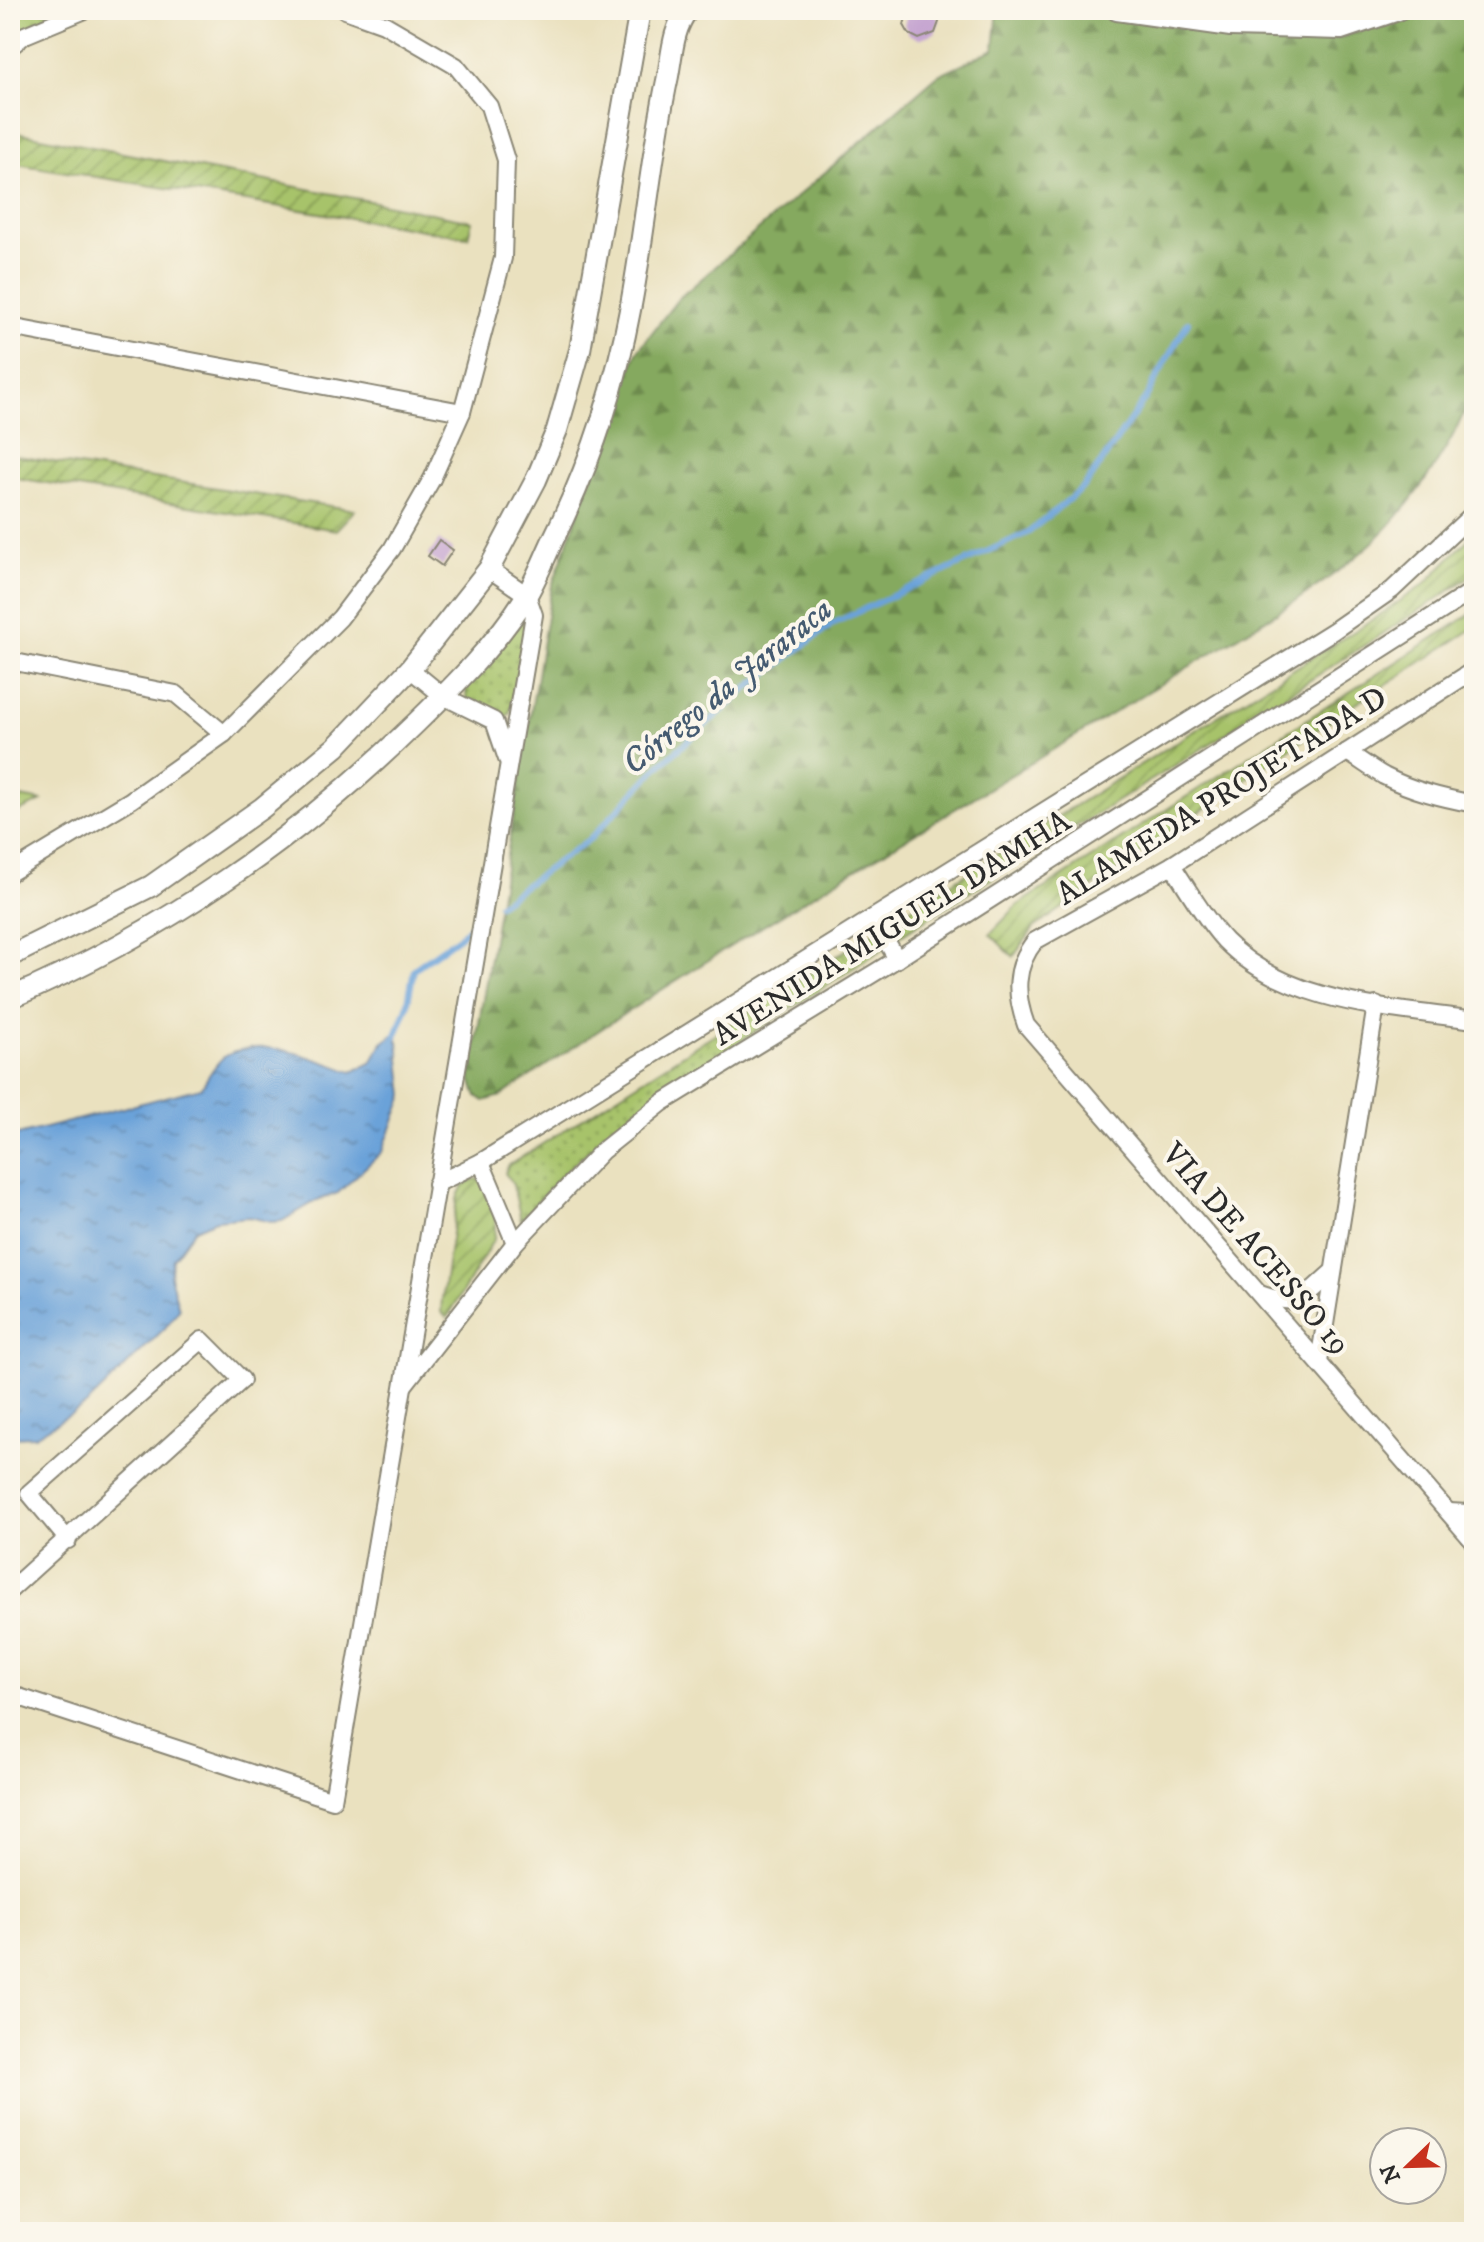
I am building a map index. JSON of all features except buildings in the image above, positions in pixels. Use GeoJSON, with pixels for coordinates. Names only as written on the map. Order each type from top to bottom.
{"type":"FeatureCollection","features":[{"type":"Feature","properties":{"kind":"street"},"geometry":{"type":"LineString","coordinates":[[10,47],[25,35],[85,10]]}},
{"type":"Feature","properties":{"kind":"street"},"geometry":{"type":"LineString","coordinates":[[10,873],[131,800],[224,734],[340,618],[392,549],[432,479],[462,412],[503,258],[506,160],[489,106],[456,66],[386,17],[345,10]]}},
{"type":"Feature","properties":{"kind":"street"},"geometry":{"type":"LineString","coordinates":[[10,956],[151,886],[250,816],[336,747],[410,669],[489,569],[536,480],[557,430],[580,350],[640,10]]}},
{"type":"Feature","properties":{"kind":"street"},"geometry":{"type":"LineString","coordinates":[[10,998],[193,902],[274,845],[367,771],[443,696],[508,622],[527,595],[587,467],[610,395],[630,311],[665,89],[677,32],[688,10]]}},
{"type":"Feature","properties":{"kind":"street"},"geometry":{"type":"LineString","coordinates":[[1117,10],[1231,26],[1341,29],[1398,10]]}},
{"type":"Feature","properties":{"kind":"street"},"geometry":{"type":"LineString","coordinates":[[10,327],[462,412]]}},
{"type":"Feature","properties":{"kind":"street","name":"AVENIDA MIGUEL DAMHA"},"geometry":{"type":"LineString","coordinates":[[436,1184],[481,1162],[1333,631],[1392,590],[1474,513]]}},
{"type":"Feature","properties":{"kind":"street"},"geometry":{"type":"LineString","coordinates":[[10,1694],[333,1800],[534,615],[527,595],[489,569]]}},
{"type":"Feature","properties":{"kind":"street","name":"AVENIDA MIGUEL DAMHA"},"geometry":{"type":"LineString","coordinates":[[403,1387],[515,1243],[602,1151],[662,1103],[897,959],[1474,590]]}},
{"type":"Feature","properties":{"kind":"street"},"geometry":{"type":"LineString","coordinates":[[10,661],[176,694],[224,734]]}},
{"type":"Feature","properties":{"kind":"street"},"geometry":{"type":"LineString","coordinates":[[410,669],[443,696],[494,721],[507,761]]}},
{"type":"Feature","properties":{"kind":"street","name":"ALAMEDA PROJETADA D"},"geometry":{"type":"LineString","coordinates":[[1017,983],[1026,952],[1035,941],[1172,865],[1474,670]]}},
{"type":"Feature","properties":{"kind":"street"},"geometry":{"type":"LineString","coordinates":[[1347,752],[1382,775],[1408,786],[1433,796],[1474,804]]}},
{"type":"Feature","properties":{"kind":"street"},"geometry":{"type":"LineString","coordinates":[[1172,865],[1224,940],[1252,963],[1304,990],[1474,1020]]}},
{"type":"Feature","properties":{"kind":"street"},"geometry":{"type":"LineString","coordinates":[[873,918],[897,959]]}},
{"type":"Feature","properties":{"kind":"street","name":"VIA DE ACESSO 19"},"geometry":{"type":"LineString","coordinates":[[1017,983],[1018,1002],[1026,1025],[1474,1542]]}},
{"type":"Feature","properties":{"kind":"street"},"geometry":{"type":"LineString","coordinates":[[1319,1362],[1376,1005]]}},
{"type":"Feature","properties":{"kind":"street"},"geometry":{"type":"LineString","coordinates":[[481,1162],[515,1243]]}},
{"type":"Feature","properties":{"kind":"street"},"geometry":{"type":"LineString","coordinates":[[1260,1294],[1285,1302],[1303,1297],[1331,1273]]}},
{"type":"Feature","properties":{"kind":"street"},"geometry":{"type":"LineString","coordinates":[[10,1590],[68,1540],[242,1380],[202,1340],[29,1493],[68,1540]]}},
{"type":"Feature","properties":{"kind":"street"},"geometry":{"type":"LineString","coordinates":[[1449,1512],[1468,1513],[1474,1508]]}},
{"type":"Feature","properties":{"kind":"green space"},"geometry":{"type":"Polygon","coordinates":[[[10,10],[58,10],[10,37],[10,10]]]}},
{"type":"Feature","properties":{"kind":"green space"},"geometry":{"type":"Polygon","coordinates":[[[998,10],[1080,10],[1208,32],[1333,40],[1423,10],[1474,10],[1474,385],[1458,426],[1418,491],[1387,528],[1356,557],[1321,583],[715,956],[501,1096],[484,1101],[477,1096],[470,1077],[552,586],[637,352],[678,299],[938,75],[994,49],[998,10]]]}},
{"type":"Feature","properties":{"kind":"green space"},"geometry":{"type":"Polygon","coordinates":[[[10,131],[472,221],[468,237],[10,163],[10,131]]]}},
{"type":"Feature","properties":{"kind":"green space"},"geometry":{"type":"Polygon","coordinates":[[[10,455],[355,510],[336,530],[10,477],[10,455]]]}},
{"type":"Feature","properties":{"kind":"green space"},"geometry":{"type":"Polygon","coordinates":[[[1474,533],[1474,573],[1442,596],[896,938],[887,923],[1372,620],[1425,584],[1474,533]]]}},
{"type":"Feature","properties":{"kind":"green space"},"geometry":{"type":"Polygon","coordinates":[[[1474,612],[1474,628],[1331,720],[1034,928],[1013,957],[990,934],[1018,905],[1474,612]]]}},
{"type":"Feature","properties":{"kind":"green space"},"geometry":{"type":"Polygon","coordinates":[[[523,615],[528,621],[510,712],[503,721],[473,713],[466,696],[469,679],[523,615]]]}},
{"type":"Feature","properties":{"kind":"green space"},"geometry":{"type":"Polygon","coordinates":[[[10,795],[42,801],[10,816],[10,795]]]}},
{"type":"Feature","properties":{"kind":"green space"},"geometry":{"type":"Polygon","coordinates":[[[876,931],[886,947],[636,1109],[563,1173],[521,1220],[513,1185],[505,1173],[508,1166],[876,931]]]}},
{"type":"Feature","properties":{"kind":"green space"},"geometry":{"type":"Polygon","coordinates":[[[477,1179],[482,1180],[496,1216],[494,1239],[447,1318],[441,1312],[442,1299],[457,1199],[464,1186],[477,1179]]]}},
{"type":"Feature","properties":{"kind":"water"},"geometry":{"type":"Polygon","coordinates":[[[397,1032],[404,1095],[382,1152],[338,1193],[316,1201],[282,1221],[249,1217],[216,1220],[195,1229],[173,1259],[170,1276],[179,1309],[165,1328],[87,1404],[35,1436],[10,1437],[10,1137],[201,1088],[224,1057],[239,1051],[272,1048],[305,1055],[352,1072],[371,1063],[382,1043],[397,1032]]]}},
{"type":"Feature","properties":{"kind":"waterway","name":"Córrego da Jararaca"},"geometry":{"type":"LineString","coordinates":[[499,904],[591,838],[659,766],[750,686],[834,623],[1029,532],[1085,486],[1145,399],[1188,322]]}},
{"type":"Feature","properties":{"kind":"waterway","name":"Córrego da Jararaca"},"geometry":{"type":"LineString","coordinates":[[394,1040],[407,1007],[414,969],[459,937],[479,918]]}}]}
